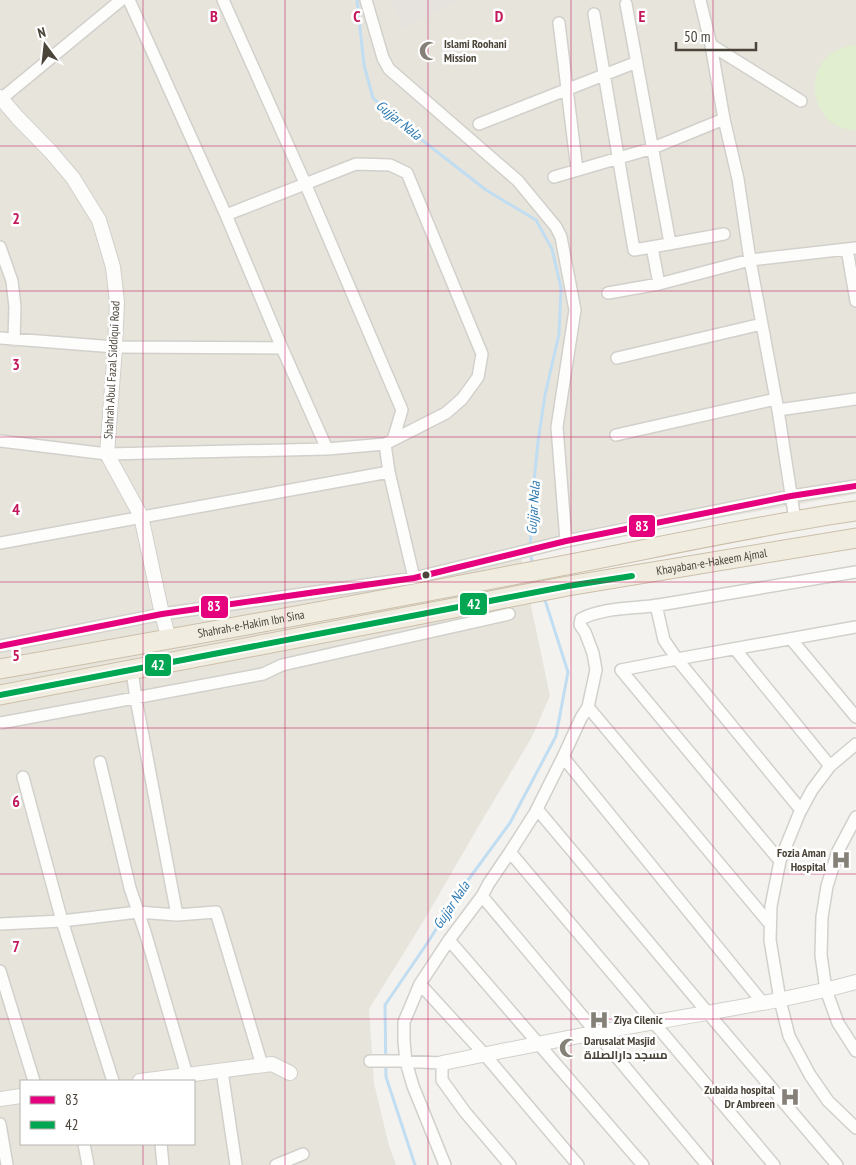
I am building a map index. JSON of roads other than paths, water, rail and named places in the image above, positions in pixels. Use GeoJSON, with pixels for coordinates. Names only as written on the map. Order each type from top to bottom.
{"type":"FeatureCollection","features":[{"type":"Feature","properties":{"kind":"highway","name":"Khayaban-e-Hakeem Ajmal"},"geometry":{"type":"LineString","coordinates":[[503,578],[795,520],[856,511]]}},
{"type":"Feature","properties":{"kind":"highway","name":"Khayaban-e-Hakeem Ajmal"},"geometry":{"type":"LineString","coordinates":[[507,606],[568,586],[856,538]]}},
{"type":"Feature","properties":{"kind":"highway","name":"Shahrah-e-Hakim Ibn Sina"},"geometry":{"type":"LineString","coordinates":[[0,669],[503,578]]}},
{"type":"Feature","properties":{"kind":"highway","name":"Shahrah-e-Hakim Ibn Sina"},"geometry":{"type":"LineString","coordinates":[[0,695],[507,606]]}},
{"type":"Feature","properties":{"kind":"street"},"geometry":{"type":"LineString","coordinates":[[1,98],[121,0]]}},
{"type":"Feature","properties":{"kind":"street"},"geometry":{"type":"LineString","coordinates":[[128,0],[226,215],[327,449]]}},
{"type":"Feature","properties":{"kind":"street"},"geometry":{"type":"LineString","coordinates":[[223,0],[306,183],[402,410],[389,442],[389,472],[414,578]]}},
{"type":"Feature","properties":{"kind":"street"},"geometry":{"type":"LineString","coordinates":[[366,0],[383,58],[389,68],[518,181],[556,227],[561,236],[575,310],[557,427],[566,541]]}},
{"type":"Feature","properties":{"kind":"street"},"geometry":{"type":"LineString","coordinates":[[700,0],[738,179],[750,260],[777,404],[795,520]]}},
{"type":"Feature","properties":{"kind":"street"},"geometry":{"type":"LineString","coordinates":[[626,4],[670,243]]}},
{"type":"Feature","properties":{"kind":"street"},"geometry":{"type":"LineString","coordinates":[[594,14],[634,250],[724,234]]}},
{"type":"Feature","properties":{"kind":"street"},"geometry":{"type":"LineString","coordinates":[[559,23],[576,170]]}},
{"type":"Feature","properties":{"kind":"street"},"geometry":{"type":"LineString","coordinates":[[711,45],[801,102]]}},
{"type":"Feature","properties":{"kind":"street"},"geometry":{"type":"LineString","coordinates":[[479,124],[637,62]]}},
{"type":"Feature","properties":{"kind":"street","name":"Shahrah Abul Fazal Siddiqui Road"},"geometry":{"type":"LineString","coordinates":[[1,98],[16,117],[51,152],[73,178],[99,220],[113,267],[116,302],[115,347],[107,454],[142,516],[169,639]]}},
{"type":"Feature","properties":{"kind":"street"},"geometry":{"type":"LineString","coordinates":[[554,177],[653,148],[724,119]]}},
{"type":"Feature","properties":{"kind":"street"},"geometry":{"type":"LineString","coordinates":[[0,441],[107,454],[327,449],[389,442],[446,413],[462,399],[478,377],[482,354],[407,174],[390,165],[356,164],[226,215]]}},
{"type":"Feature","properties":{"kind":"street"},"geometry":{"type":"LineString","coordinates":[[0,247],[12,281],[15,307],[14,340]]}},
{"type":"Feature","properties":{"kind":"street"},"geometry":{"type":"LineString","coordinates":[[652,247],[659,284]]}},
{"type":"Feature","properties":{"kind":"street"},"geometry":{"type":"LineString","coordinates":[[608,293],[659,284],[750,260],[852,249],[856,301]]}},
{"type":"Feature","properties":{"kind":"street"},"geometry":{"type":"LineString","coordinates":[[618,358],[762,324]]}},
{"type":"Feature","properties":{"kind":"street"},"geometry":{"type":"LineString","coordinates":[[0,338],[115,347],[282,348]]}},
{"type":"Feature","properties":{"kind":"street"},"geometry":{"type":"LineString","coordinates":[[616,434],[777,404],[856,400]]}},
{"type":"Feature","properties":{"kind":"street"},"geometry":{"type":"LineString","coordinates":[[4,541],[389,472]]}},
{"type":"Feature","properties":{"kind":"street"},"geometry":{"type":"LineString","coordinates":[[0,646],[162,614],[414,578],[566,541],[791,496],[856,486]]}},
{"type":"Feature","properties":{"kind":"street"},"geometry":{"type":"LineString","coordinates":[[445,1165],[403,1061],[404,1022],[420,984],[449,940],[482,896],[488,883],[538,809],[588,707],[596,670],[593,652],[580,625],[581,619],[587,615],[607,611],[656,605],[856,572]]}},
{"type":"Feature","properties":{"kind":"street"},"geometry":{"type":"LineString","coordinates":[[656,605],[664,640],[677,659],[801,810]]}},
{"type":"Feature","properties":{"kind":"street"},"geometry":{"type":"LineString","coordinates":[[0,723],[264,674],[282,665],[507,606]]}},
{"type":"Feature","properties":{"kind":"street"},"geometry":{"type":"LineString","coordinates":[[780,861],[621,670],[791,639],[854,630]]}},
{"type":"Feature","properties":{"kind":"street"},"geometry":{"type":"LineString","coordinates":[[791,639],[856,717]]}},
{"type":"Feature","properties":{"kind":"street"},"geometry":{"type":"LineString","coordinates":[[735,649],[830,766]]}},
{"type":"Feature","properties":{"kind":"street"},"geometry":{"type":"LineString","coordinates":[[132,671],[177,915]]}},
{"type":"Feature","properties":{"kind":"street"},"geometry":{"type":"LineString","coordinates":[[588,707],[770,924]]}},
{"type":"Feature","properties":{"kind":"street"},"geometry":{"type":"LineString","coordinates":[[856,744],[830,766],[812,790],[801,810],[780,861],[771,906],[770,924],[770,940],[780,1000],[789,1036],[810,1075],[828,1102],[856,1128]]}},
{"type":"Feature","properties":{"kind":"street"},"geometry":{"type":"LineString","coordinates":[[563,757],[763,1004]]}},
{"type":"Feature","properties":{"kind":"street"},"geometry":{"type":"LineString","coordinates":[[100,762],[130,888],[187,1075]]}},
{"type":"Feature","properties":{"kind":"street"},"geometry":{"type":"LineString","coordinates":[[23,777],[62,921],[113,1080]]}},
{"type":"Feature","properties":{"kind":"street"},"geometry":{"type":"LineString","coordinates":[[538,809],[708,1014],[837,1165]]}},
{"type":"Feature","properties":{"kind":"street"},"geometry":{"type":"LineString","coordinates":[[856,818],[838,851],[827,886],[822,916],[821,955],[826,990],[838,1023],[856,1051]]}},
{"type":"Feature","properties":{"kind":"street"},"geometry":{"type":"LineString","coordinates":[[510,852],[774,1165]]}},
{"type":"Feature","properties":{"kind":"street"},"geometry":{"type":"LineString","coordinates":[[482,896],[707,1165]]}},
{"type":"Feature","properties":{"kind":"street"},"geometry":{"type":"LineString","coordinates":[[0,924],[62,921],[138,912],[177,915],[216,912],[262,1065]]}},
{"type":"Feature","properties":{"kind":"street"},"geometry":{"type":"LineString","coordinates":[[449,940],[643,1165]]}},
{"type":"Feature","properties":{"kind":"street"},"geometry":{"type":"LineString","coordinates":[[0,971],[34,1080]]}},
{"type":"Feature","properties":{"kind":"street"},"geometry":{"type":"LineString","coordinates":[[370,1061],[442,1063],[654,1022],[763,1004],[856,982]]}},
{"type":"Feature","properties":{"kind":"street"},"geometry":{"type":"LineString","coordinates":[[420,984],[485,1055],[578,1165]]}},
{"type":"Feature","properties":{"kind":"street"},"geometry":{"type":"LineString","coordinates":[[442,1063],[442,1080],[465,1112],[510,1165]]}},
{"type":"Feature","properties":{"kind":"street"},"geometry":{"type":"LineString","coordinates":[[154,1080],[272,1064],[290,1072]]}},
{"type":"Feature","properties":{"kind":"street"},"geometry":{"type":"LineString","coordinates":[[222,1071],[236,1165]]}},
{"type":"Feature","properties":{"kind":"street"},"geometry":{"type":"LineString","coordinates":[[0,1099],[20,1096]]}},
{"type":"Feature","properties":{"kind":"street"},"geometry":{"type":"LineString","coordinates":[[0,1124],[7,1165]]}},
{"type":"Feature","properties":{"kind":"street"},"geometry":{"type":"LineString","coordinates":[[84,1145],[88,1165]]}},
{"type":"Feature","properties":{"kind":"street"},"geometry":{"type":"LineString","coordinates":[[160,1145],[163,1165]]}},
{"type":"Feature","properties":{"kind":"street"},"geometry":{"type":"LineString","coordinates":[[276,1165],[303,1154]]}},
{"type":"Feature","properties":{"kind":"waterway","name":"Gujjar Nala"},"geometry":{"type":"LineString","coordinates":[[357,0],[364,65],[373,98],[404,126],[486,190],[536,220],[552,249],[561,288],[559,334],[545,395],[538,442],[532,501],[530,553],[533,565]]}},
{"type":"Feature","properties":{"kind":"waterway","name":"Gujjar Nala"},"geometry":{"type":"LineString","coordinates":[[415,1165],[386,1077],[385,1005],[460,891],[510,823],[556,736],[568,672],[544,597]]}},
{"type":"Feature","properties":{"kind":"place","name":"Islami Roohani Mission"},"geometry":{"type":"Point","coordinates":[429,51]}},
{"type":"Feature","properties":{"kind":"place","name":"Fozia Aman Hospital"},"geometry":{"type":"Point","coordinates":[841,860]}},
{"type":"Feature","properties":{"kind":"place","name":"Ziya Cilenic"},"geometry":{"type":"Point","coordinates":[599,1020]}},
{"type":"Feature","properties":{"kind":"place","name":"Darusalat Masjid مسجد دارالصلاة"},"geometry":{"type":"Point","coordinates":[569,1048]}},
{"type":"Feature","properties":{"kind":"place","name":"Zubaida hospital Dr Ambreen"},"geometry":{"type":"Point","coordinates":[790,1097]}}]}
